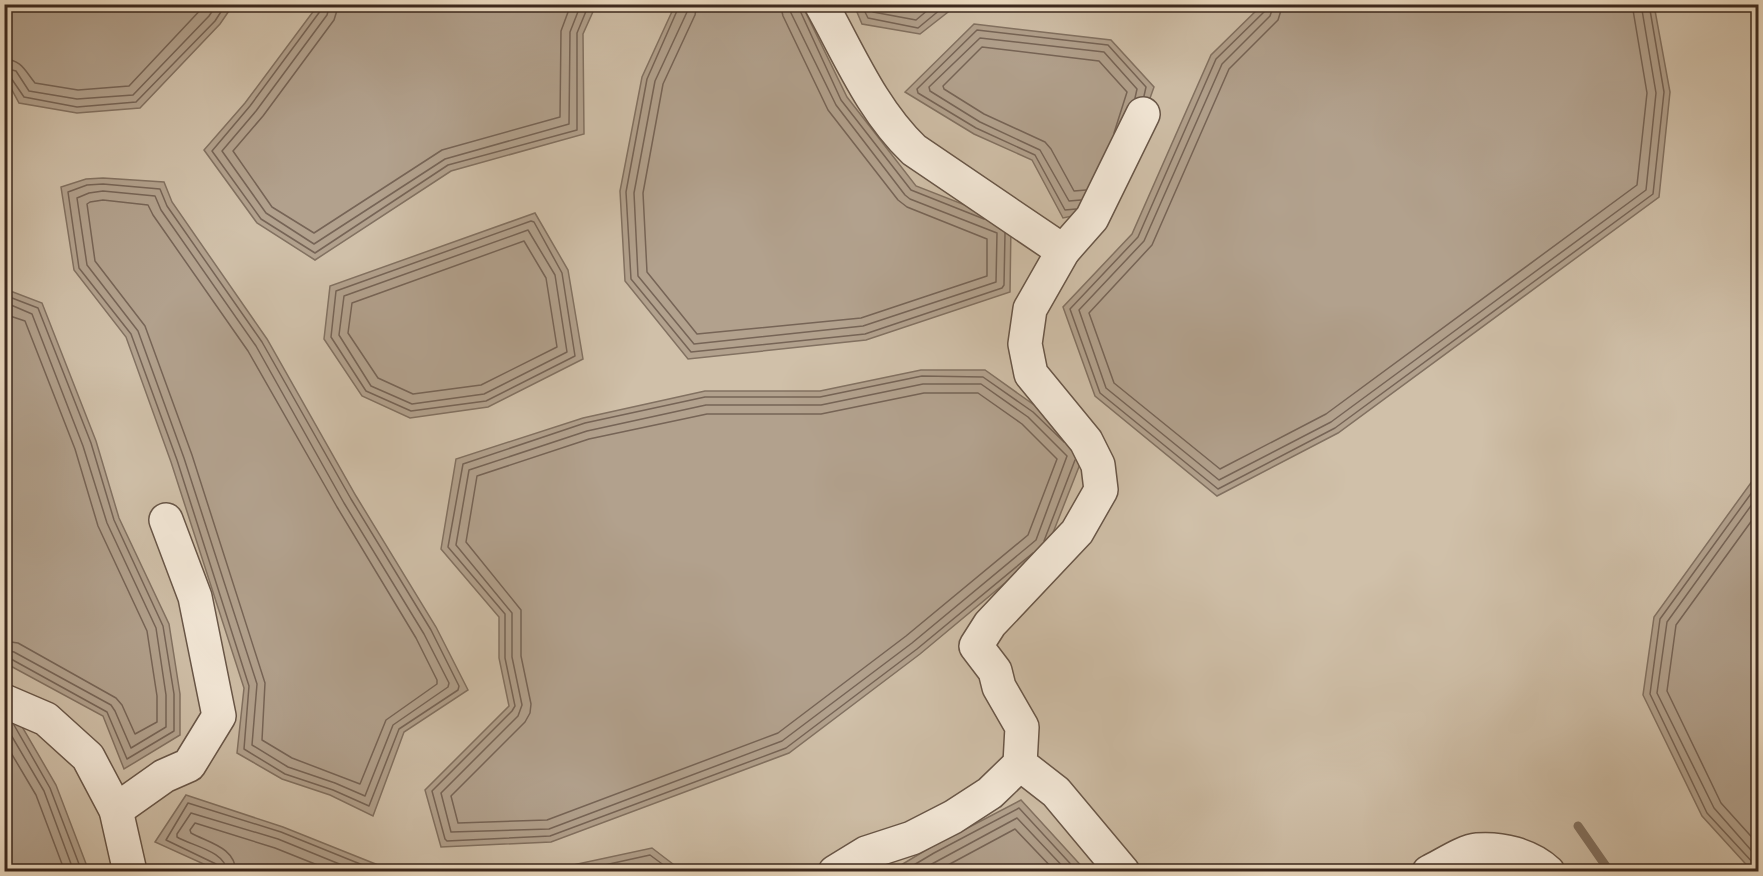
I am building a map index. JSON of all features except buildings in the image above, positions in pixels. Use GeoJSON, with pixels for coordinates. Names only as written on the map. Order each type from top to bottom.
{"type":"FeatureCollection","features":[{"type":"Feature","properties":{"kind":"lane"},"geometry":{"type":"LineString","coordinates":[[821,4],[881,113],[900,136],[914,150],[1063,251]]}},
{"type":"Feature","properties":{"kind":"lane"},"geometry":{"type":"LineString","coordinates":[[835,872],[866,853],[912,838],[953,817],[990,793],[1020,764],[1022,727],[999,687],[995,670],[976,646],[990,624],[1077,532],[1101,490],[1098,465],[1086,441],[1031,374],[1025,344],[1030,309],[1063,251],[1092,218],[1143,114]]}},
{"type":"Feature","properties":{"kind":"lane"},"geometry":{"type":"LineString","coordinates":[[116,810],[164,776],[189,765],[219,716],[195,597],[166,520]]}},
{"type":"Feature","properties":{"kind":"lane"},"geometry":{"type":"LineString","coordinates":[[4,701],[46,719],[88,757],[116,810],[130,872]]}},
{"type":"Feature","properties":{"kind":"lane"},"geometry":{"type":"LineString","coordinates":[[1020,764],[1056,792],[1123,872]]}},
{"type":"Feature","properties":{"kind":"lane"},"geometry":{"type":"LineString","coordinates":[[1429,872],[1475,850],[1510,852],[1539,863],[1548,872]]}},
{"type":"Feature","properties":{"kind":"shaded area"},"geometry":{"type":"Polygon","coordinates":[[[5,5],[1758,5],[1758,871],[5,872],[5,5]]]}},
{"type":"Feature","properties":{"kind":"water"},"geometry":{"type":"Polygon","coordinates":[[[13,4],[233,5],[220,24],[140,108],[77,113],[19,103],[5,77],[5,24],[13,4]]]}},
{"type":"Feature","properties":{"kind":"water"},"geometry":{"type":"Polygon","coordinates":[[[1263,4],[1654,5],[1670,92],[1659,197],[1338,433],[1217,496],[1095,396],[1063,307],[1132,234],[1211,55],[1263,4]]]}},
{"type":"Feature","properties":{"kind":"water"},"geometry":{"type":"Polygon","coordinates":[[[318,5],[596,5],[583,34],[584,134],[451,171],[315,260],[257,223],[204,150],[245,103],[318,5]]]}},
{"type":"Feature","properties":{"kind":"water"},"geometry":{"type":"Polygon","coordinates":[[[675,5],[802,5],[847,97],[916,186],[1011,223],[1010,292],[866,340],[688,359],[625,281],[620,191],[642,77],[675,5]]]}},
{"type":"Feature","properties":{"kind":"water"},"geometry":{"type":"Polygon","coordinates":[[[854,5],[957,5],[920,34],[862,24],[854,5]]]}},
{"type":"Feature","properties":{"kind":"water"},"geometry":{"type":"Polygon","coordinates":[[[974,24],[1111,40],[1154,87],[1111,208],[1063,218],[1032,160],[974,134],[905,92],[974,24]]]}},
{"type":"Feature","properties":{"kind":"water"},"geometry":{"type":"Polygon","coordinates":[[[86,179],[164,182],[172,202],[267,339],[356,496],[436,627],[468,690],[404,732],[373,816],[330,795],[282,779],[237,753],[244,688],[171,462],[126,337],[74,270],[61,187],[86,179]]]}},
{"type":"Feature","properties":{"kind":"water"},"geometry":{"type":"Polygon","coordinates":[[[535,213],[568,270],[583,359],[488,407],[410,418],[362,396],[324,339],[330,286],[535,213]]]}},
{"type":"Feature","properties":{"kind":"water"},"geometry":{"type":"Polygon","coordinates":[[[5,291],[42,303],[96,441],[119,518],[169,624],[180,694],[180,735],[124,769],[103,716],[5,663],[5,291]]]}},
{"type":"Feature","properties":{"kind":"water"},"geometry":{"type":"Polygon","coordinates":[[[921,370],[985,370],[1037,407],[1084,454],[1047,548],[920,654],[789,753],[551,842],[441,847],[425,790],[509,706],[499,658],[499,617],[441,549],[456,459],[583,418],[705,391],[820,391],[921,370]]]}},
{"type":"Feature","properties":{"kind":"water"},"geometry":{"type":"Polygon","coordinates":[[[1758,473],[1758,871],[1753,872],[1702,816],[1643,695],[1654,617],[1758,473]]]}},
{"type":"Feature","properties":{"kind":"water"},"geometry":{"type":"Polygon","coordinates":[[[4,708],[13,711],[56,785],[87,871],[5,871],[4,708]]]}},
{"type":"Feature","properties":{"kind":"water"},"geometry":{"type":"Polygon","coordinates":[[[186,795],[283,827],[388,869],[387,871],[219,871],[155,842],[186,795]]]}},
{"type":"Feature","properties":{"kind":"water"},"geometry":{"type":"Polygon","coordinates":[[[1021,800],[1086,871],[891,871],[931,847],[1021,800]]]}},
{"type":"Feature","properties":{"kind":"water"},"geometry":{"type":"Polygon","coordinates":[[[652,848],[682,871],[545,871],[652,848]]]}},
{"type":"Feature","properties":{"kind":"waterway"},"geometry":{"type":"LineString","coordinates":[[1578,826],[1610,872]]}}]}
